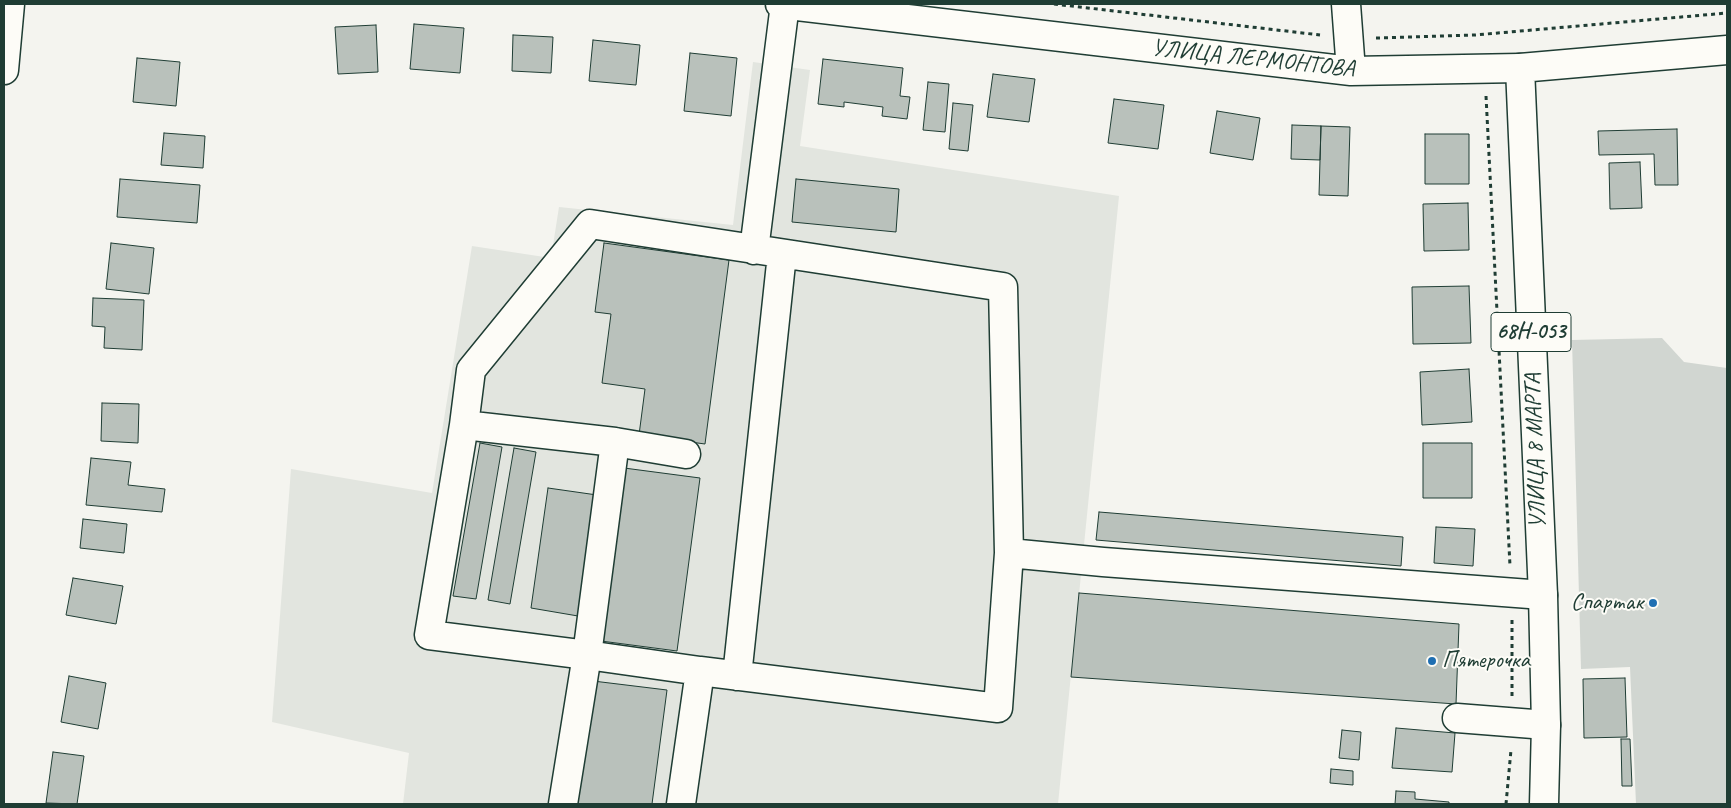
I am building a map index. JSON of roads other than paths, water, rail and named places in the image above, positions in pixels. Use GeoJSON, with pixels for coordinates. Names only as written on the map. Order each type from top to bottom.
{"type":"FeatureCollection","features":[{"type":"Feature","properties":{"kind":"main road"},"geometry":{"type":"LineString","coordinates":[[4,70],[10,4]]}},
{"type":"Feature","properties":{"kind":"main road","name":"УЛИЦА ЛЕРМОНТОВА"},"geometry":{"type":"LineString","coordinates":[[780,4],[1350,71],[1520,68],[1727,50]]}},
{"type":"Feature","properties":{"kind":"main road"},"geometry":{"type":"LineString","coordinates":[[754,250],[785,4]]}},
{"type":"Feature","properties":{"kind":"main road"},"geometry":{"type":"LineString","coordinates":[[1346,4],[1350,71]]}},
{"type":"Feature","properties":{"kind":"main road","name":"УЛИЦА 8 МАРТА"},"geometry":{"type":"LineString","coordinates":[[1520,68],[1543,595],[1546,725],[1544,804]]}},
{"type":"Feature","properties":{"kind":"main road"},"geometry":{"type":"LineString","coordinates":[[590,224],[754,250],[1003,287],[1009,553],[998,708],[429,635],[472,370],[590,224]]}},
{"type":"Feature","properties":{"kind":"main road"},"geometry":{"type":"LineString","coordinates":[[737,676],[782,254]]}},
{"type":"Feature","properties":{"kind":"main road"},"geometry":{"type":"LineString","coordinates":[[464,425],[615,442],[686,454]]}},
{"type":"Feature","properties":{"kind":"main road"},"geometry":{"type":"LineString","coordinates":[[563,804],[587,655],[615,442]]}},
{"type":"Feature","properties":{"kind":"main road"},"geometry":{"type":"LineString","coordinates":[[1009,553],[1103,562],[1543,595]]}},
{"type":"Feature","properties":{"kind":"main road"},"geometry":{"type":"LineString","coordinates":[[680,804],[700,671]]}},
{"type":"Feature","properties":{"kind":"main road"},"geometry":{"type":"LineString","coordinates":[[1457,718],[1546,725]]}},
{"type":"Feature","properties":{"kind":"place","name":"Спартак"},"geometry":{"type":"Point","coordinates":[1653,603]}},
{"type":"Feature","properties":{"kind":"place","name":"Пятерочка"},"geometry":{"type":"Point","coordinates":[1432,661]}}]}
